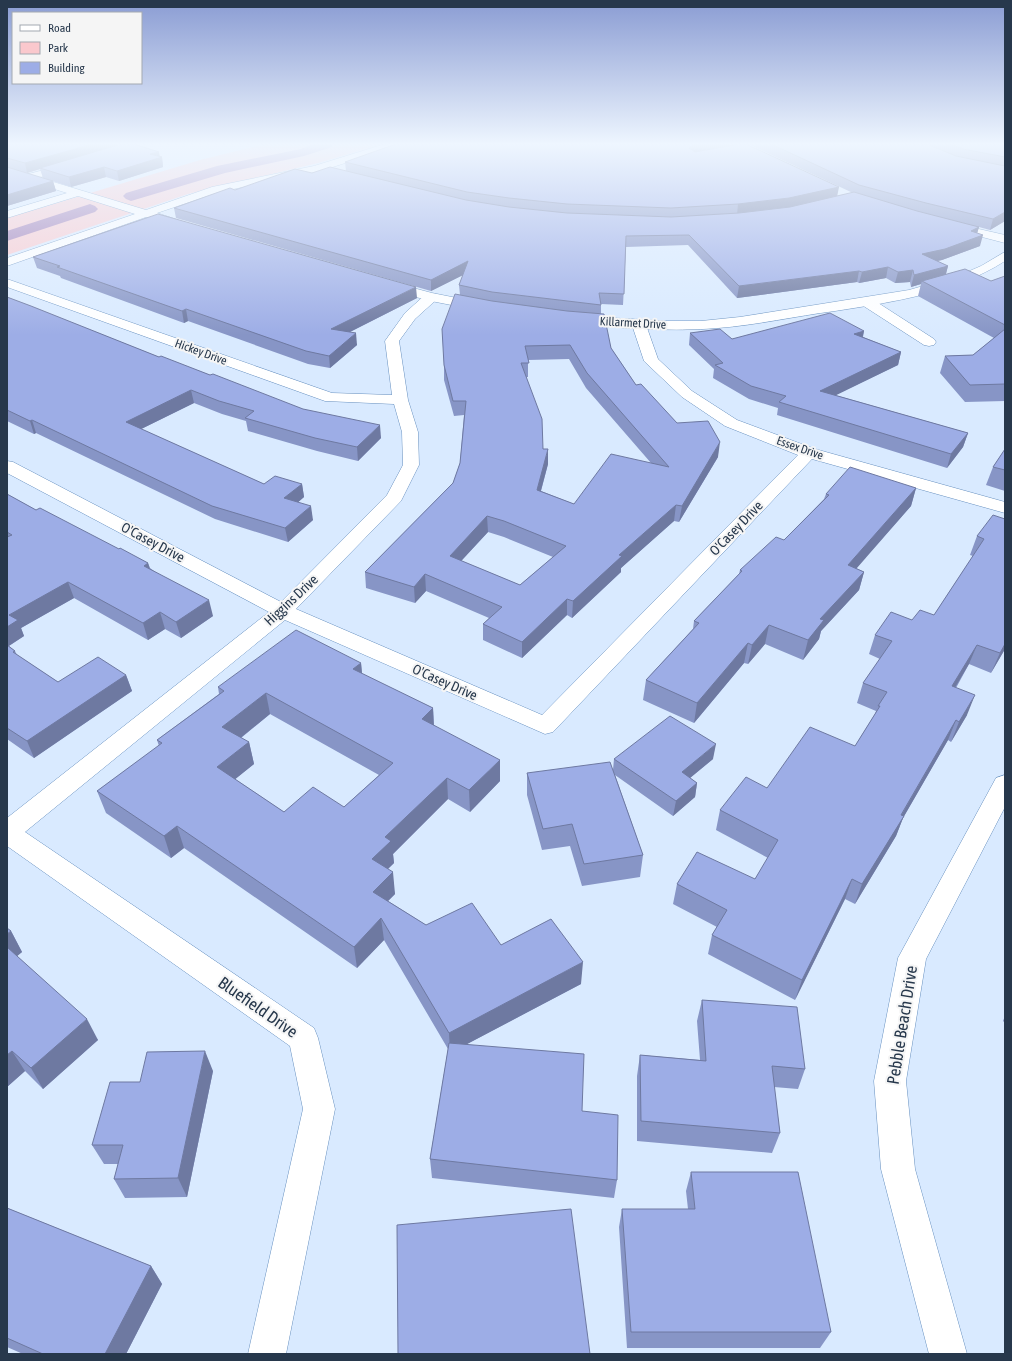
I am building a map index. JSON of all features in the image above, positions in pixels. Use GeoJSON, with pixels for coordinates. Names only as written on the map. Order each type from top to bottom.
{"type":"FeatureCollection","features":[{"type":"Feature","properties":{"kind":"street"},"geometry":{"type":"LineString","coordinates":[[7,215],[31,208]]}},
{"type":"Feature","properties":{"kind":"street"},"geometry":{"type":"LineString","coordinates":[[123,208],[188,227]]}},
{"type":"Feature","properties":{"kind":"street"},"geometry":{"type":"LineString","coordinates":[[7,262],[162,208]]}},
{"type":"Feature","properties":{"kind":"street"},"geometry":{"type":"LineString","coordinates":[[935,222],[1005,239]]}},
{"type":"Feature","properties":{"kind":"street","name":"Killarmet Drive"},"geometry":{"type":"LineString","coordinates":[[567,319],[639,325],[718,324],[867,302],[933,287],[972,274],[994,264],[1005,256]]}},
{"type":"Feature","properties":{"kind":"street","name":"Hickey Drive"},"geometry":{"type":"LineString","coordinates":[[7,282],[330,398],[400,400]]}},
{"type":"Feature","properties":{"kind":"street"},"geometry":{"type":"LineString","coordinates":[[378,282],[431,297],[492,309]]}},
{"type":"Feature","properties":{"kind":"street","name":"Higgins Drive"},"geometry":{"type":"LineString","coordinates":[[7,832],[283,611],[395,496],[411,465],[410,432],[400,400],[392,341],[410,316],[431,297]]}},
{"type":"Feature","properties":{"kind":"street"},"geometry":{"type":"LineString","coordinates":[[867,302],[929,342]]}},
{"type":"Feature","properties":{"kind":"street","name":"Essex Drive"},"geometry":{"type":"LineString","coordinates":[[639,325],[651,361],[687,394],[731,423],[809,453],[1005,508]]}},
{"type":"Feature","properties":{"kind":"street","name":"O'Casey Drive"},"geometry":{"type":"LineString","coordinates":[[7,466],[283,611],[545,726],[809,453]]}},
{"type":"Feature","properties":{"kind":"street","name":"Pebble Beach Drive"},"geometry":{"type":"LineString","coordinates":[[948,1354],[898,1169],[890,1081],[912,958],[1005,784]]}},
{"type":"Feature","properties":{"kind":"street","name":"Bluefield Drive"},"geometry":{"type":"LineString","coordinates":[[7,832],[303,1038],[319,1109],[267,1354]]}},
{"type":"Feature","properties":{"kind":"green space"},"geometry":{"type":"Polygon","coordinates":[[[42,208],[148,208],[7,255],[7,218],[42,208]]]}},
{"type":"Feature","properties":{"kind":"building"},"geometry":{"type":"Polygon","coordinates":[[[174,208],[514,208],[567,213],[671,217],[739,213],[786,208],[905,208],[979,227],[971,231],[983,235],[945,249],[922,254],[948,266],[914,275],[913,270],[898,272],[888,267],[862,272],[859,271],[739,286],[689,235],[626,236],[624,294],[599,293],[601,305],[492,292],[459,285],[468,261],[431,280],[174,208]]]}},
{"type":"Feature","properties":{"kind":"building"},"geometry":{"type":"Polygon","coordinates":[[[945,208],[1005,208],[1005,212],[993,219],[945,208]]]}},
{"type":"Feature","properties":{"kind":"building"},"geometry":{"type":"Polygon","coordinates":[[[158,214],[416,287],[331,329],[356,333],[329,356],[306,351],[186,309],[182,311],[57,267],[60,266],[33,257],[158,214]]]}},
{"type":"Feature","properties":{"kind":"building"},"geometry":{"type":"Polygon","coordinates":[[[965,269],[991,281],[1005,276],[1005,325],[922,281],[965,269]]]}},
{"type":"Feature","properties":{"kind":"building"},"geometry":{"type":"Polygon","coordinates":[[[455,294],[492,301],[567,311],[604,314],[611,348],[636,385],[641,384],[677,423],[708,421],[720,442],[682,506],[676,505],[619,555],[622,556],[573,601],[567,599],[522,642],[483,624],[502,607],[425,574],[414,587],[365,572],[453,483],[460,463],[466,401],[453,401],[444,365],[442,329],[455,294]],[[570,345],[525,346],[529,363],[521,363],[542,419],[543,449],[548,449],[537,490],[574,504],[611,454],[669,467],[587,373],[570,345]],[[487,516],[450,556],[520,585],[566,546],[504,521],[487,516]]]}},
{"type":"Feature","properties":{"kind":"building"},"geometry":{"type":"Polygon","coordinates":[[[7,297],[159,357],[161,356],[210,375],[213,374],[303,409],[380,425],[357,447],[315,438],[245,418],[254,411],[219,401],[191,390],[126,422],[264,484],[275,476],[302,484],[284,498],[311,506],[285,528],[212,506],[32,420],[30,421],[7,410],[7,297]]]}},
{"type":"Feature","properties":{"kind":"building"},"geometry":{"type":"Polygon","coordinates":[[[830,313],[864,331],[854,334],[901,352],[820,391],[968,433],[951,454],[779,402],[786,396],[751,386],[715,365],[723,363],[690,333],[720,329],[732,339],[830,313]]]}},
{"type":"Feature","properties":{"kind":"building"},"geometry":{"type":"Polygon","coordinates":[[[1005,329],[1005,384],[970,385],[945,356],[973,355],[1005,329]]]}},
{"type":"Feature","properties":{"kind":"building"},"geometry":{"type":"Polygon","coordinates":[[[1005,449],[1005,470],[993,467],[1005,449]]]}},
{"type":"Feature","properties":{"kind":"building"},"geometry":{"type":"Polygon","coordinates":[[[850,467],[916,488],[848,565],[864,572],[820,619],[824,620],[808,640],[769,625],[752,645],[748,643],[697,703],[646,680],[699,623],[694,621],[742,571],[740,570],[776,537],[784,540],[829,495],[826,494],[850,467]]]}},
{"type":"Feature","properties":{"kind":"building"},"geometry":{"type":"Polygon","coordinates":[[[7,494],[36,510],[40,508],[119,549],[120,548],[148,563],[144,566],[209,600],[176,622],[160,612],[143,623],[68,582],[9,615],[18,620],[7,627],[7,537],[12,535],[7,532],[7,494]]]}},
{"type":"Feature","properties":{"kind":"building"},"geometry":{"type":"Polygon","coordinates":[[[993,515],[1005,519],[1005,644],[1000,653],[977,645],[952,686],[975,695],[959,722],[956,720],[901,815],[904,816],[862,884],[852,879],[802,980],[712,935],[727,910],[677,884],[697,852],[755,879],[778,840],[720,810],[746,777],[767,788],[810,727],[855,746],[887,692],[863,683],[892,641],[875,635],[891,612],[912,620],[920,610],[934,615],[984,539],[977,536],[993,515]]]}},
{"type":"Feature","properties":{"kind":"building"},"geometry":{"type":"Polygon","coordinates":[[[296,630],[361,663],[353,669],[433,708],[422,719],[500,760],[469,790],[447,778],[385,837],[391,841],[372,859],[393,872],[373,892],[426,925],[472,903],[501,945],[551,919],[583,962],[449,1033],[381,918],[354,947],[177,826],[164,836],[97,791],[162,743],[157,740],[224,691],[218,687],[296,630]],[[266,693],[222,727],[249,742],[217,767],[284,812],[313,787],[344,807],[393,763],[266,693]]]}},
{"type":"Feature","properties":{"kind":"building"},"geometry":{"type":"Polygon","coordinates":[[[7,645],[15,651],[13,652],[58,682],[98,657],[126,675],[27,741],[7,728],[7,645]]]}},
{"type":"Feature","properties":{"kind":"building"},"geometry":{"type":"Polygon","coordinates":[[[670,716],[716,744],[682,772],[697,783],[676,801],[614,759],[670,716]]]}},
{"type":"Feature","properties":{"kind":"building"},"geometry":{"type":"Polygon","coordinates":[[[610,762],[643,855],[584,864],[572,824],[543,829],[527,773],[610,762]]]}},
{"type":"Feature","properties":{"kind":"building"},"geometry":{"type":"Polygon","coordinates":[[[7,928],[11,931],[7,934],[7,928]]]}},
{"type":"Feature","properties":{"kind":"building"},"geometry":{"type":"Polygon","coordinates":[[[7,947],[87,1019],[31,1068],[12,1051],[7,1055],[7,947]]]}},
{"type":"Feature","properties":{"kind":"building"},"geometry":{"type":"Polygon","coordinates":[[[702,1000],[797,1007],[805,1069],[772,1066],[780,1133],[641,1121],[640,1055],[706,1061],[702,1000]]]}},
{"type":"Feature","properties":{"kind":"building"},"geometry":{"type":"Polygon","coordinates":[[[449,1043],[584,1054],[582,1111],[618,1115],[617,1180],[430,1159],[449,1043]]]}},
{"type":"Feature","properties":{"kind":"building"},"geometry":{"type":"Polygon","coordinates":[[[205,1051],[178,1178],[114,1179],[123,1145],[92,1145],[110,1082],[140,1082],[147,1052],[205,1051]]]}},
{"type":"Feature","properties":{"kind":"building"},"geometry":{"type":"Polygon","coordinates":[[[691,1172],[798,1172],[831,1332],[631,1332],[622,1209],[695,1209],[691,1172]]]}},
{"type":"Feature","properties":{"kind":"building"},"geometry":{"type":"Polygon","coordinates":[[[7,1208],[151,1266],[105,1354],[43,1354],[7,1338],[7,1208]]]}},
{"type":"Feature","properties":{"kind":"building"},"geometry":{"type":"Polygon","coordinates":[[[571,1209],[590,1354],[398,1354],[397,1225],[571,1209]]]}},
{"type":"Feature","properties":{"kind":"waterway"},"geometry":{"type":"LineString","coordinates":[[7,236],[90,209]]}}]}
